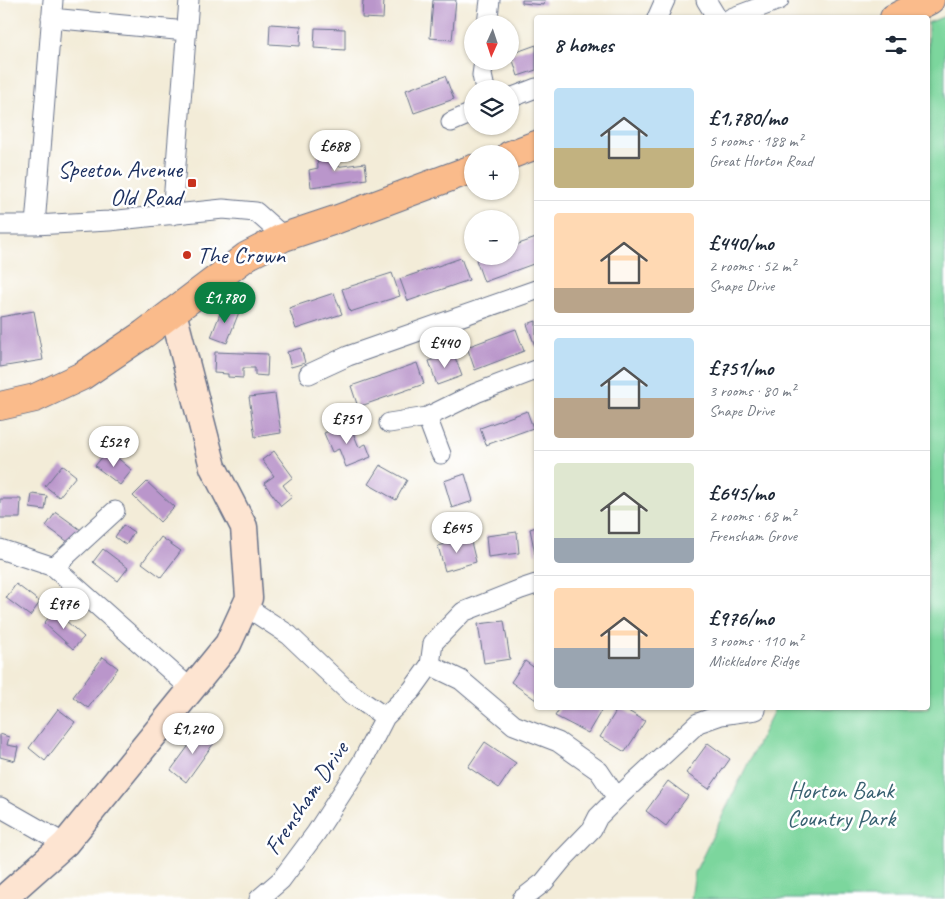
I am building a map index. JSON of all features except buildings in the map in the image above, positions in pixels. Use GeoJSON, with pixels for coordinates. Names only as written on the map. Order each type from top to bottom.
{"type":"FeatureCollection","features":[{"type":"Feature","properties":{"kind":"main road"},"geometry":{"type":"LineString","coordinates":[[900,15],[930,0]]}},
{"type":"Feature","properties":{"kind":"main road"},"geometry":{"type":"LineString","coordinates":[[519,152],[534,146]]}},
{"type":"Feature","properties":{"kind":"main road"},"geometry":{"type":"LineString","coordinates":[[0,406],[35,398],[82,376],[144,334],[247,256],[284,238],[464,172]]}},
{"type":"Feature","properties":{"kind":"street"},"geometry":{"type":"LineString","coordinates":[[172,215],[189,0]]}},
{"type":"Feature","properties":{"kind":"street"},"geometry":{"type":"LineString","coordinates":[[489,15],[490,0]]}},
{"type":"Feature","properties":{"kind":"street"},"geometry":{"type":"LineString","coordinates":[[658,15],[665,0]]}},
{"type":"Feature","properties":{"kind":"street"},"geometry":{"type":"LineString","coordinates":[[706,0],[714,15]]}},
{"type":"Feature","properties":{"kind":"street"},"geometry":{"type":"LineString","coordinates":[[739,15],[779,0]]}},
{"type":"Feature","properties":{"kind":"street"},"geometry":{"type":"LineString","coordinates":[[35,225],[52,9],[186,31]]}},
{"type":"Feature","properties":{"kind":"street"},"geometry":{"type":"LineString","coordinates":[[519,95],[534,89]]}},
{"type":"Feature","properties":{"kind":"street"},"geometry":{"type":"LineString","coordinates":[[451,122],[464,116]]}},
{"type":"Feature","properties":{"kind":"street"},"geometry":{"type":"LineString","coordinates":[[0,225],[109,221],[223,210],[256,212],[284,238]]}},
{"type":"Feature","properties":{"kind":"street"},"geometry":{"type":"LineString","coordinates":[[309,374],[348,356],[534,291]]}},
{"type":"Feature","properties":{"kind":"street"},"geometry":{"type":"LineString","coordinates":[[3,899],[65,844],[228,644],[249,598],[244,527],[213,467],[173,312]]}},
{"type":"Feature","properties":{"kind":"street"},"geometry":{"type":"LineString","coordinates":[[389,423],[427,417],[476,393],[534,371]]}},
{"type":"Feature","properties":{"kind":"street"},"geometry":{"type":"LineString","coordinates":[[427,417],[441,454]]}},
{"type":"Feature","properties":{"kind":"street"},"geometry":{"type":"LineString","coordinates":[[54,567],[115,511]]}},
{"type":"Feature","properties":{"kind":"street"},"geometry":{"type":"LineString","coordinates":[[0,549],[54,567],[191,689]]}},
{"type":"Feature","properties":{"kind":"street"},"geometry":{"type":"LineString","coordinates":[[534,585],[463,612],[433,643],[430,665],[461,680],[514,725],[558,742],[599,771],[617,798]]}},
{"type":"Feature","properties":{"kind":"street"},"geometry":{"type":"LineString","coordinates":[[246,606],[289,635],[350,694],[385,716]]}},
{"type":"Feature","properties":{"kind":"street","name":"Frensham Drive"},"geometry":{"type":"LineString","coordinates":[[259,899],[281,880],[316,833],[362,762],[385,716],[412,690],[430,665]]}},
{"type":"Feature","properties":{"kind":"street"},"geometry":{"type":"LineString","coordinates":[[522,899],[544,882],[592,829],[598,816],[698,723],[721,715],[756,710]]}},
{"type":"Feature","properties":{"kind":"street"},"geometry":{"type":"LineString","coordinates":[[0,807],[65,844]]}},
{"type":"Feature","properties":{"kind":"green space","name":"Horton Bank Country Park"},"geometry":{"type":"Polygon","coordinates":[[[945,16],[945,899],[691,899],[695,872],[774,710],[930,710],[930,22],[945,16]]]}},
{"type":"Feature","properties":{"kind":"place","name":"Speeton Avenue Old Road"},"geometry":{"type":"Point","coordinates":[192,183]}},
{"type":"Feature","properties":{"kind":"place","name":"The Crown"},"geometry":{"type":"Point","coordinates":[187,255]}}]}
